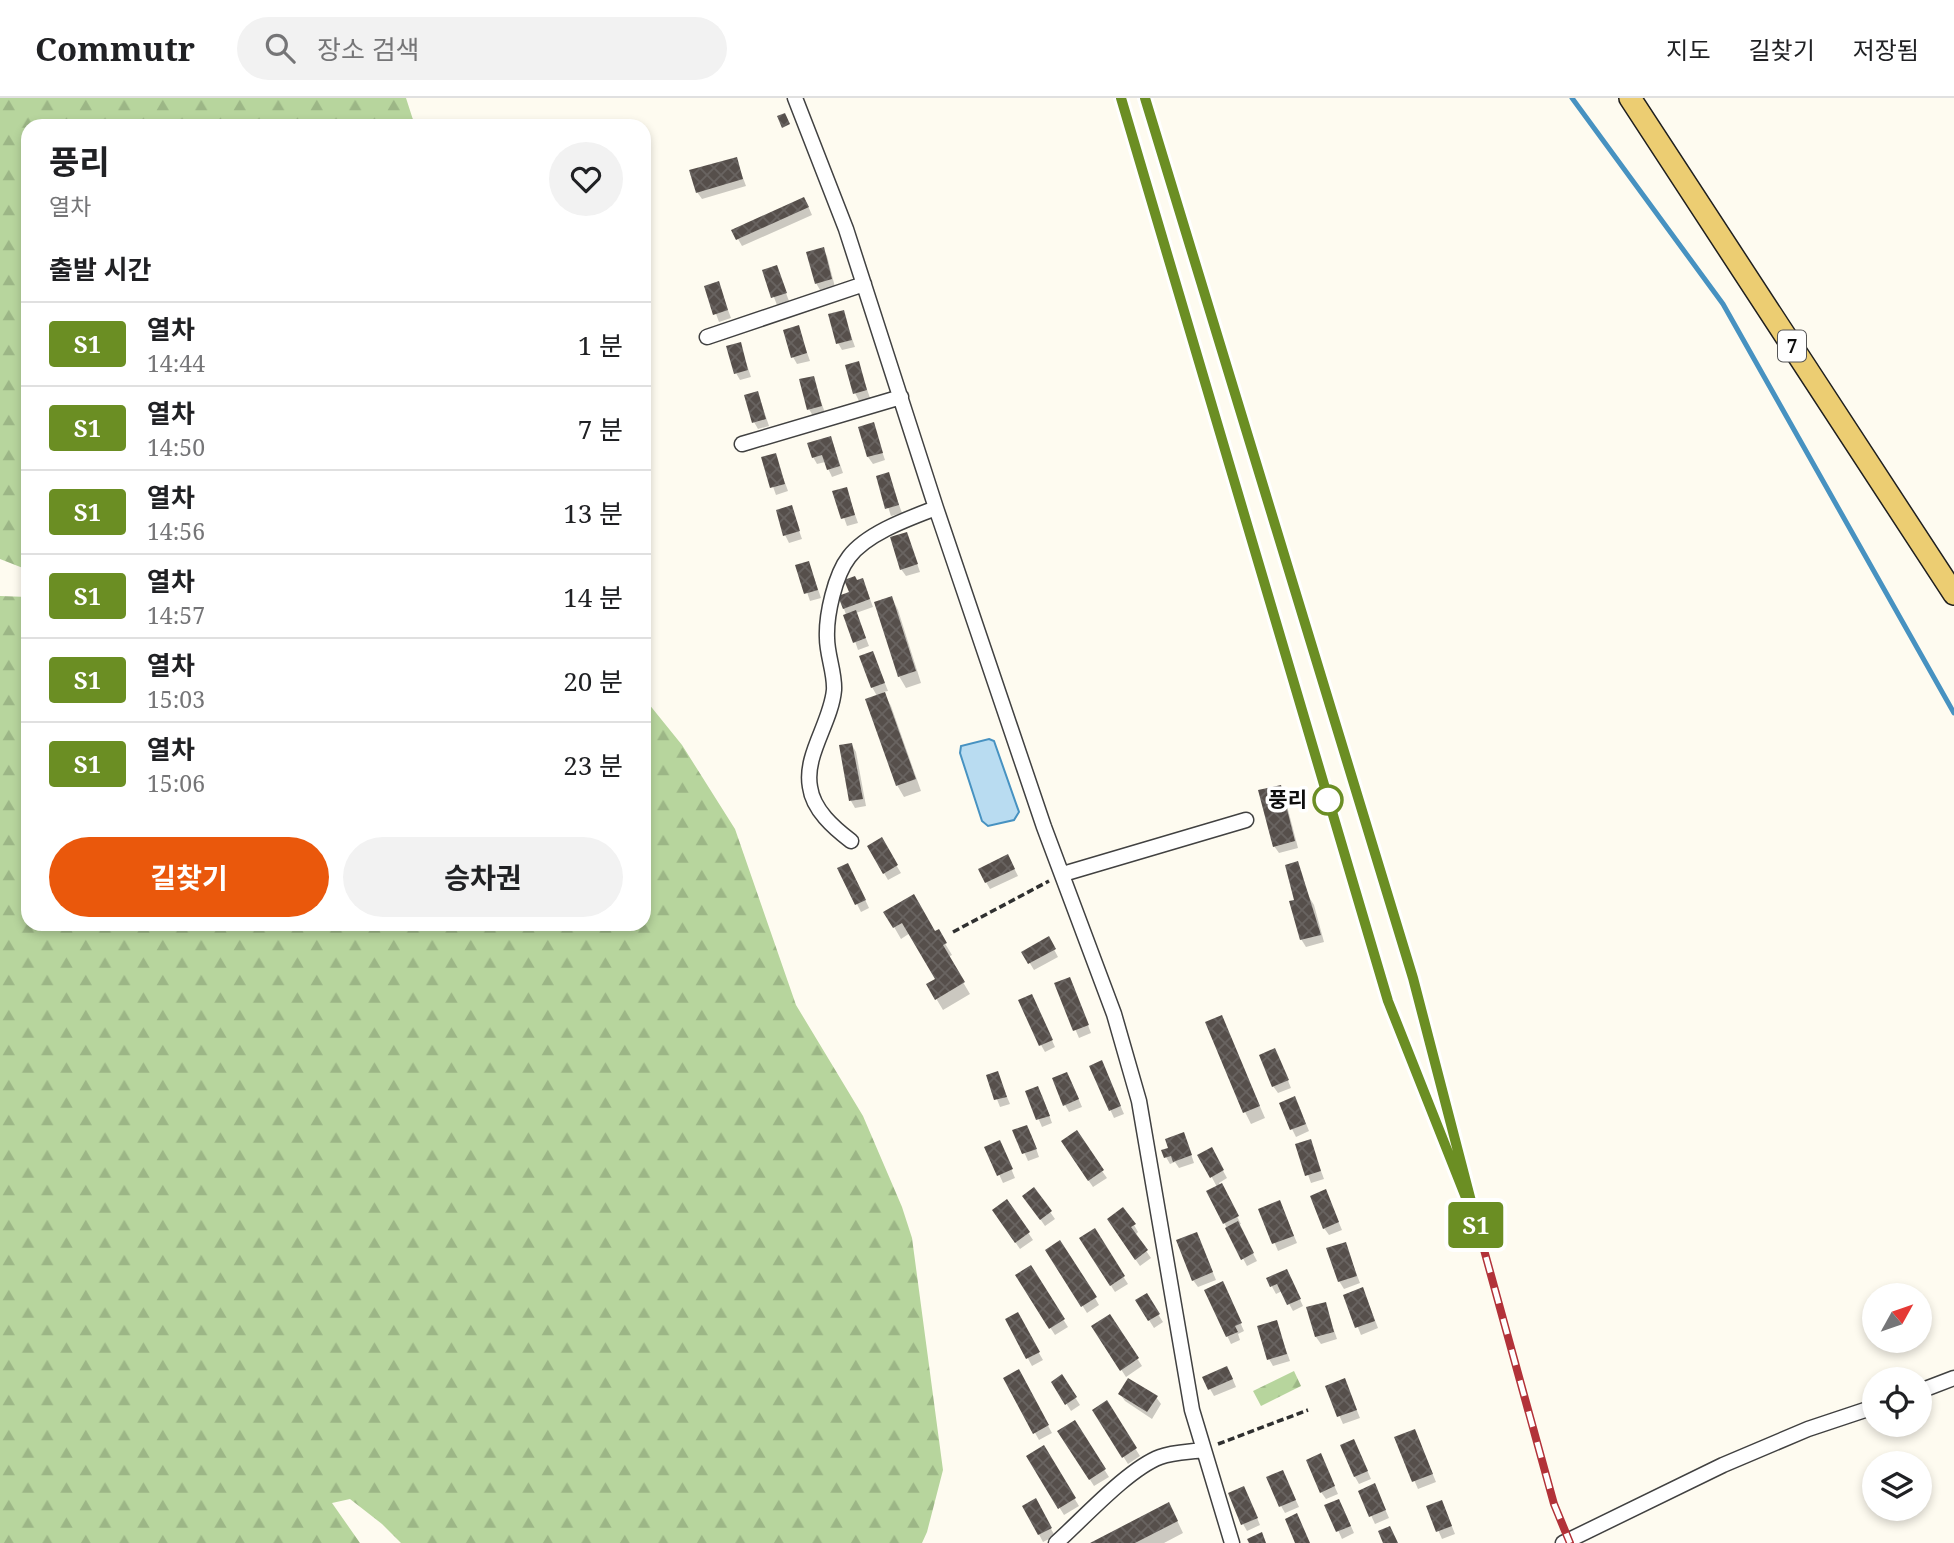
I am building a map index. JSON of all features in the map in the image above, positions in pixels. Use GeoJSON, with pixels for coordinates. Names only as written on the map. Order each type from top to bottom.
{"type":"FeatureCollection","features":[{"type":"Feature","properties":{"kind":"main road","name":"7"},"geometry":{"type":"LineString","coordinates":[[1630,98],[1954,594]]}},
{"type":"Feature","properties":{"kind":"street"},"geometry":{"type":"LineString","coordinates":[[794,98],[846,229],[936,508],[1044,827],[1114,1014],[1139,1101],[1187,1386],[1203,1450],[1233,1543]]}},
{"type":"Feature","properties":{"kind":"street"},"geometry":{"type":"LineString","coordinates":[[707,337],[864,284]]}},
{"type":"Feature","properties":{"kind":"street"},"geometry":{"type":"LineString","coordinates":[[742,444],[901,397]]}},
{"type":"Feature","properties":{"kind":"street"},"geometry":{"type":"LineString","coordinates":[[850,841],[831,826],[810,789],[809,772],[830,712],[834,688],[827,636],[832,599],[841,569],[850,554],[896,524],[936,508]]}},
{"type":"Feature","properties":{"kind":"street"},"geometry":{"type":"LineString","coordinates":[[1063,874],[1246,820]]}},
{"type":"Feature","properties":{"kind":"street"},"geometry":{"type":"LineString","coordinates":[[1932,1386],[1954,1378]]}},
{"type":"Feature","properties":{"kind":"street"},"geometry":{"type":"LineString","coordinates":[[1563,1543],[1723,1465],[1808,1429],[1862,1411]]}},
{"type":"Feature","properties":{"kind":"street"},"geometry":{"type":"LineString","coordinates":[[1056,1543],[1134,1472],[1163,1456],[1203,1450]]}},
{"type":"Feature","properties":{"kind":"path"},"geometry":{"type":"LineString","coordinates":[[953,932],[1063,874]]}},
{"type":"Feature","properties":{"kind":"path"},"geometry":{"type":"LineString","coordinates":[[1203,1450],[1308,1410]]}},
{"type":"Feature","properties":{"kind":"green space"},"geometry":{"type":"Polygon","coordinates":[[[0,98],[406,98],[413,119],[21,119],[21,567],[0,559],[0,98]]]}},
{"type":"Feature","properties":{"kind":"green space"},"geometry":{"type":"Polygon","coordinates":[[[0,596],[21,597],[21,931],[651,931],[651,707],[682,745],[735,829],[796,1005],[863,1116],[902,1207],[912,1238],[943,1470],[922,1543],[401,1543],[350,1499],[332,1503],[360,1543],[0,1543],[0,596]]]}},
{"type":"Feature","properties":{"kind":"green space"},"geometry":{"type":"Polygon","coordinates":[[[1294,1371],[1301,1386],[1261,1406],[1253,1391],[1294,1371]]]}},
{"type":"Feature","properties":{"kind":"water"},"geometry":{"type":"Polygon","coordinates":[[[989,739],[994,741],[1019,812],[1014,820],[988,826],[982,821],[960,753],[961,746],[989,739]]]}},
{"type":"Feature","properties":{"kind":"building"},"geometry":{"type":"Polygon","coordinates":[[[785,113],[790,124],[782,128],[777,116],[785,113]]]}},
{"type":"Feature","properties":{"kind":"building"},"geometry":{"type":"Polygon","coordinates":[[[737,157],[743,179],[696,193],[689,170],[737,157]]]}},
{"type":"Feature","properties":{"kind":"building"},"geometry":{"type":"Polygon","coordinates":[[[804,197],[809,207],[736,240],[731,230],[804,197]]]}},
{"type":"Feature","properties":{"kind":"building"},"geometry":{"type":"Polygon","coordinates":[[[824,247],[832,279],[815,284],[806,252],[824,247]]]}},
{"type":"Feature","properties":{"kind":"building"},"geometry":{"type":"Polygon","coordinates":[[[777,265],[787,293],[771,298],[762,270],[777,265]]]}},
{"type":"Feature","properties":{"kind":"building"},"geometry":{"type":"Polygon","coordinates":[[[719,281],[728,310],[713,315],[704,286],[719,281]]]}},
{"type":"Feature","properties":{"kind":"building"},"geometry":{"type":"Polygon","coordinates":[[[844,310],[852,340],[836,344],[828,314],[844,310]]]}},
{"type":"Feature","properties":{"kind":"building"},"geometry":{"type":"Polygon","coordinates":[[[799,325],[807,353],[791,358],[783,330],[799,325]]]}},
{"type":"Feature","properties":{"kind":"building"},"geometry":{"type":"Polygon","coordinates":[[[741,342],[748,370],[734,374],[726,346],[741,342]]]}},
{"type":"Feature","properties":{"kind":"building"},"geometry":{"type":"Polygon","coordinates":[[[859,361],[867,390],[853,394],[845,365],[859,361]]]}},
{"type":"Feature","properties":{"kind":"building"},"geometry":{"type":"Polygon","coordinates":[[[814,376],[822,406],[807,410],[799,379],[814,376]]]}},
{"type":"Feature","properties":{"kind":"building"},"geometry":{"type":"Polygon","coordinates":[[[758,391],[766,419],[752,423],[744,395],[758,391]]]}},
{"type":"Feature","properties":{"kind":"building"},"geometry":{"type":"Polygon","coordinates":[[[874,422],[883,453],[867,457],[858,427],[874,422]]]}},
{"type":"Feature","properties":{"kind":"building"},"geometry":{"type":"Polygon","coordinates":[[[831,436],[840,466],[827,470],[822,455],[812,458],[807,443],[831,436]]]}},
{"type":"Feature","properties":{"kind":"building"},"geometry":{"type":"Polygon","coordinates":[[[776,453],[785,484],[770,488],[761,457],[776,453]]]}},
{"type":"Feature","properties":{"kind":"building"},"geometry":{"type":"Polygon","coordinates":[[[889,472],[899,505],[885,509],[876,476],[889,472]]]}},
{"type":"Feature","properties":{"kind":"building"},"geometry":{"type":"Polygon","coordinates":[[[847,487],[855,515],[841,519],[832,491],[847,487]]]}},
{"type":"Feature","properties":{"kind":"building"},"geometry":{"type":"Polygon","coordinates":[[[792,505],[800,531],[783,536],[776,510],[792,505]]]}},
{"type":"Feature","properties":{"kind":"building"},"geometry":{"type":"Polygon","coordinates":[[[907,532],[918,564],[900,570],[890,537],[907,532]]]}},
{"type":"Feature","properties":{"kind":"building"},"geometry":{"type":"Polygon","coordinates":[[[809,561],[818,590],[804,594],[795,565],[809,561]]]}},
{"type":"Feature","properties":{"kind":"building"},"geometry":{"type":"Polygon","coordinates":[[[855,576],[857,580],[863,578],[870,599],[843,609],[838,596],[849,592],[844,580],[855,576]]]}},
{"type":"Feature","properties":{"kind":"building"},"geometry":{"type":"Polygon","coordinates":[[[892,596],[916,671],[898,677],[874,602],[892,596]]]}},
{"type":"Feature","properties":{"kind":"building"},"geometry":{"type":"Polygon","coordinates":[[[856,610],[866,638],[853,643],[843,615],[856,610]]]}},
{"type":"Feature","properties":{"kind":"building"},"geometry":{"type":"Polygon","coordinates":[[[873,651],[885,683],[871,688],[859,656],[873,651]]]}},
{"type":"Feature","properties":{"kind":"building"},"geometry":{"type":"Polygon","coordinates":[[[885,692],[916,779],[896,786],[865,699],[885,692]]]}},
{"type":"Feature","properties":{"kind":"building"},"geometry":{"type":"Polygon","coordinates":[[[852,743],[863,799],[849,801],[839,745],[852,743]]]}},
{"type":"Feature","properties":{"kind":"building"},"geometry":{"type":"Polygon","coordinates":[[[1281,785],[1295,841],[1273,847],[1258,790],[1281,785]]]}},
{"type":"Feature","properties":{"kind":"building"},"geometry":{"type":"Polygon","coordinates":[[[882,837],[898,865],[883,874],[867,846],[882,837]]]}},
{"type":"Feature","properties":{"kind":"building"},"geometry":{"type":"Polygon","coordinates":[[[1008,854],[1015,869],[985,883],[978,869],[1008,854]]]}},
{"type":"Feature","properties":{"kind":"building"},"geometry":{"type":"Polygon","coordinates":[[[1298,861],[1321,935],[1300,940],[1289,901],[1294,900],[1285,865],[1298,861]]]}},
{"type":"Feature","properties":{"kind":"building"},"geometry":{"type":"Polygon","coordinates":[[[848,863],[866,900],[855,905],[837,868],[848,863]]]}},
{"type":"Feature","properties":{"kind":"building"},"geometry":{"type":"Polygon","coordinates":[[[914,894],[935,931],[939,929],[947,943],[943,945],[965,982],[935,1000],[926,984],[935,979],[902,923],[893,928],[883,912],[914,894]]]}},
{"type":"Feature","properties":{"kind":"building"},"geometry":{"type":"Polygon","coordinates":[[[1049,936],[1056,949],[1028,964],[1021,952],[1049,936]]]}},
{"type":"Feature","properties":{"kind":"building"},"geometry":{"type":"Polygon","coordinates":[[[1070,977],[1089,1025],[1073,1031],[1054,983],[1070,977]]]}},
{"type":"Feature","properties":{"kind":"building"},"geometry":{"type":"Polygon","coordinates":[[[1032,994],[1053,1040],[1039,1046],[1018,1000],[1032,994]]]}},
{"type":"Feature","properties":{"kind":"building"},"geometry":{"type":"Polygon","coordinates":[[[1222,1015],[1260,1106],[1243,1113],[1205,1022],[1222,1015]]]}},
{"type":"Feature","properties":{"kind":"building"},"geometry":{"type":"Polygon","coordinates":[[[1275,1048],[1289,1080],[1272,1087],[1259,1055],[1275,1048]]]}},
{"type":"Feature","properties":{"kind":"building"},"geometry":{"type":"Polygon","coordinates":[[[1102,1060],[1121,1106],[1109,1111],[1089,1066],[1102,1060]]]}},
{"type":"Feature","properties":{"kind":"building"},"geometry":{"type":"Polygon","coordinates":[[[998,1071],[1007,1097],[994,1100],[986,1075],[998,1071]]]}},
{"type":"Feature","properties":{"kind":"building"},"geometry":{"type":"Polygon","coordinates":[[[1067,1072],[1079,1099],[1063,1106],[1052,1078],[1067,1072]]]}},
{"type":"Feature","properties":{"kind":"building"},"geometry":{"type":"Polygon","coordinates":[[[1038,1086],[1050,1116],[1036,1120],[1025,1091],[1038,1086]]]}},
{"type":"Feature","properties":{"kind":"building"},"geometry":{"type":"Polygon","coordinates":[[[1295,1096],[1306,1124],[1290,1130],[1279,1103],[1295,1096]]]}},
{"type":"Feature","properties":{"kind":"building"},"geometry":{"type":"Polygon","coordinates":[[[1027,1125],[1037,1149],[1022,1154],[1012,1130],[1027,1125]]]}},
{"type":"Feature","properties":{"kind":"building"},"geometry":{"type":"Polygon","coordinates":[[[1077,1130],[1104,1170],[1088,1181],[1061,1141],[1077,1130]]]}},
{"type":"Feature","properties":{"kind":"building"},"geometry":{"type":"Polygon","coordinates":[[[1184,1132],[1192,1155],[1173,1162],[1171,1156],[1164,1158],[1161,1150],[1168,1148],[1165,1139],[1184,1132]]]}},
{"type":"Feature","properties":{"kind":"building"},"geometry":{"type":"Polygon","coordinates":[[[1311,1139],[1321,1171],[1305,1176],[1295,1144],[1311,1139]]]}},
{"type":"Feature","properties":{"kind":"building"},"geometry":{"type":"Polygon","coordinates":[[[1000,1140],[1013,1169],[997,1176],[984,1147],[1000,1140]]]}},
{"type":"Feature","properties":{"kind":"building"},"geometry":{"type":"Polygon","coordinates":[[[1212,1147],[1224,1170],[1210,1178],[1197,1155],[1212,1147]]]}},
{"type":"Feature","properties":{"kind":"building"},"geometry":{"type":"Polygon","coordinates":[[[1222,1183],[1239,1216],[1223,1224],[1206,1191],[1222,1183]]]}},
{"type":"Feature","properties":{"kind":"building"},"geometry":{"type":"Polygon","coordinates":[[[1034,1187],[1052,1211],[1040,1220],[1022,1196],[1034,1187]]]}},
{"type":"Feature","properties":{"kind":"building"},"geometry":{"type":"Polygon","coordinates":[[[1326,1189],[1339,1222],[1323,1229],[1310,1196],[1326,1189]]]}},
{"type":"Feature","properties":{"kind":"building"},"geometry":{"type":"Polygon","coordinates":[[[1007,1199],[1030,1232],[1015,1243],[992,1210],[1007,1199]]]}},
{"type":"Feature","properties":{"kind":"building"},"geometry":{"type":"Polygon","coordinates":[[[1280,1200],[1294,1236],[1272,1244],[1258,1209],[1280,1200]]]}},
{"type":"Feature","properties":{"kind":"building"},"geometry":{"type":"Polygon","coordinates":[[[1123,1207],[1136,1224],[1131,1227],[1148,1250],[1135,1260],[1107,1219],[1123,1207]]]}},
{"type":"Feature","properties":{"kind":"building"},"geometry":{"type":"Polygon","coordinates":[[[1238,1221],[1254,1253],[1241,1260],[1225,1228],[1238,1221]]]}},
{"type":"Feature","properties":{"kind":"building"},"geometry":{"type":"Polygon","coordinates":[[[1095,1228],[1125,1276],[1110,1286],[1079,1238],[1095,1228]]]}},
{"type":"Feature","properties":{"kind":"building"},"geometry":{"type":"Polygon","coordinates":[[[1197,1232],[1213,1272],[1192,1281],[1176,1240],[1197,1232]]]}},
{"type":"Feature","properties":{"kind":"building"},"geometry":{"type":"Polygon","coordinates":[[[1060,1240],[1097,1297],[1081,1307],[1045,1250],[1060,1240]]]}},
{"type":"Feature","properties":{"kind":"building"},"geometry":{"type":"Polygon","coordinates":[[[1346,1242],[1357,1276],[1338,1282],[1326,1248],[1346,1242]]]}},
{"type":"Feature","properties":{"kind":"building"},"geometry":{"type":"Polygon","coordinates":[[[1031,1265],[1065,1319],[1049,1329],[1015,1275],[1031,1265]]]}},
{"type":"Feature","properties":{"kind":"building"},"geometry":{"type":"Polygon","coordinates":[[[1287,1269],[1301,1299],[1287,1305],[1277,1284],[1270,1287],[1266,1278],[1287,1269]]]}},
{"type":"Feature","properties":{"kind":"building"},"geometry":{"type":"Polygon","coordinates":[[[1223,1281],[1242,1323],[1235,1326],[1238,1332],[1226,1337],[1204,1290],[1223,1281]]]}},
{"type":"Feature","properties":{"kind":"building"},"geometry":{"type":"Polygon","coordinates":[[[1363,1287],[1375,1321],[1355,1328],[1343,1295],[1363,1287]]]}},
{"type":"Feature","properties":{"kind":"building"},"geometry":{"type":"Polygon","coordinates":[[[1147,1293],[1160,1314],[1148,1321],[1135,1300],[1147,1293]]]}},
{"type":"Feature","properties":{"kind":"building"},"geometry":{"type":"Polygon","coordinates":[[[1326,1302],[1334,1332],[1315,1337],[1306,1307],[1326,1302]]]}},
{"type":"Feature","properties":{"kind":"building"},"geometry":{"type":"Polygon","coordinates":[[[1018,1312],[1040,1352],[1026,1359],[1005,1319],[1018,1312]]]}},
{"type":"Feature","properties":{"kind":"building"},"geometry":{"type":"Polygon","coordinates":[[[1110,1314],[1139,1358],[1120,1371],[1091,1326],[1110,1314]]]}},
{"type":"Feature","properties":{"kind":"building"},"geometry":{"type":"Polygon","coordinates":[[[1277,1320],[1287,1354],[1267,1360],[1257,1326],[1277,1320]]]}},
{"type":"Feature","properties":{"kind":"building"},"geometry":{"type":"Polygon","coordinates":[[[1227,1366],[1233,1379],[1208,1390],[1202,1377],[1227,1366]]]}},
{"type":"Feature","properties":{"kind":"building"},"geometry":{"type":"Polygon","coordinates":[[[1019,1369],[1049,1425],[1033,1434],[1003,1378],[1019,1369]]]}},
{"type":"Feature","properties":{"kind":"building"},"geometry":{"type":"Polygon","coordinates":[[[1062,1374],[1077,1397],[1065,1405],[1051,1382],[1062,1374]]]}},
{"type":"Feature","properties":{"kind":"building"},"geometry":{"type":"Polygon","coordinates":[[[1128,1378],[1158,1396],[1147,1412],[1118,1394],[1128,1378]]]}},
{"type":"Feature","properties":{"kind":"building"},"geometry":{"type":"Polygon","coordinates":[[[1345,1378],[1357,1410],[1337,1417],[1325,1386],[1345,1378]]]}},
{"type":"Feature","properties":{"kind":"building"},"geometry":{"type":"Polygon","coordinates":[[[1107,1400],[1137,1448],[1122,1458],[1092,1410],[1107,1400]]]}},
{"type":"Feature","properties":{"kind":"building"},"geometry":{"type":"Polygon","coordinates":[[[1075,1420],[1106,1469],[1089,1480],[1057,1431],[1075,1420]]]}},
{"type":"Feature","properties":{"kind":"building"},"geometry":{"type":"Polygon","coordinates":[[[1415,1429],[1433,1474],[1412,1482],[1394,1437],[1415,1429]]]}},
{"type":"Feature","properties":{"kind":"building"},"geometry":{"type":"Polygon","coordinates":[[[1354,1439],[1368,1471],[1354,1477],[1340,1445],[1354,1439]]]}},
{"type":"Feature","properties":{"kind":"building"},"geometry":{"type":"Polygon","coordinates":[[[1044,1445],[1076,1498],[1058,1509],[1026,1456],[1044,1445]]]}},
{"type":"Feature","properties":{"kind":"building"},"geometry":{"type":"Polygon","coordinates":[[[1321,1453],[1335,1486],[1320,1493],[1306,1460],[1321,1453]]]}},
{"type":"Feature","properties":{"kind":"building"},"geometry":{"type":"Polygon","coordinates":[[[1283,1470],[1296,1500],[1279,1507],[1266,1477],[1283,1470]]]}},
{"type":"Feature","properties":{"kind":"building"},"geometry":{"type":"Polygon","coordinates":[[[1375,1483],[1386,1510],[1369,1517],[1358,1491],[1375,1483]]]}},
{"type":"Feature","properties":{"kind":"building"},"geometry":{"type":"Polygon","coordinates":[[[1244,1486],[1258,1518],[1241,1525],[1228,1493],[1244,1486]]]}},
{"type":"Feature","properties":{"kind":"building"},"geometry":{"type":"Polygon","coordinates":[[[1036,1498],[1052,1528],[1038,1535],[1022,1506],[1036,1498]]]}},
{"type":"Feature","properties":{"kind":"building"},"geometry":{"type":"Polygon","coordinates":[[[1339,1499],[1351,1526],[1336,1532],[1324,1505],[1339,1499]]]}},
{"type":"Feature","properties":{"kind":"building"},"geometry":{"type":"Polygon","coordinates":[[[1442,1500],[1452,1526],[1436,1532],[1426,1506],[1442,1500]]]}},
{"type":"Feature","properties":{"kind":"building"},"geometry":{"type":"Polygon","coordinates":[[[1169,1502],[1178,1521],[1135,1543],[1090,1543],[1169,1502]]]}},
{"type":"Feature","properties":{"kind":"building"},"geometry":{"type":"Polygon","coordinates":[[[1297,1513],[1310,1543],[1295,1543],[1285,1519],[1297,1513]]]}},
{"type":"Feature","properties":{"kind":"building"},"geometry":{"type":"Polygon","coordinates":[[[1390,1526],[1398,1543],[1383,1543],[1378,1531],[1390,1526]]]}},
{"type":"Feature","properties":{"kind":"building"},"geometry":{"type":"Polygon","coordinates":[[[1262,1532],[1266,1543],[1249,1543],[1247,1539],[1262,1532]]]}},
{"type":"Feature","properties":{"kind":"waterway"},"geometry":{"type":"LineString","coordinates":[[1572,98],[1723,304],[1954,713]]}},
{"type":"Feature","properties":{"kind":"railway"},"geometry":{"type":"LineString","coordinates":[[1121,98],[1388,1001],[1478,1228],[1554,1504],[1570,1543]]}},
{"type":"Feature","properties":{"kind":"railway"},"geometry":{"type":"LineString","coordinates":[[1145,98],[1413,978],[1461,1162]]}},
{"type":"Feature","properties":{"kind":"train","name":"S1"},"geometry":{"type":"LineString","coordinates":[[1121,98],[1388,1001],[1478,1228],[1413,978],[1145,98]]}},
{"type":"Feature","properties":{"kind":"place","name":"풍리"},"geometry":{"type":"Point","coordinates":[1328,800]}}]}
